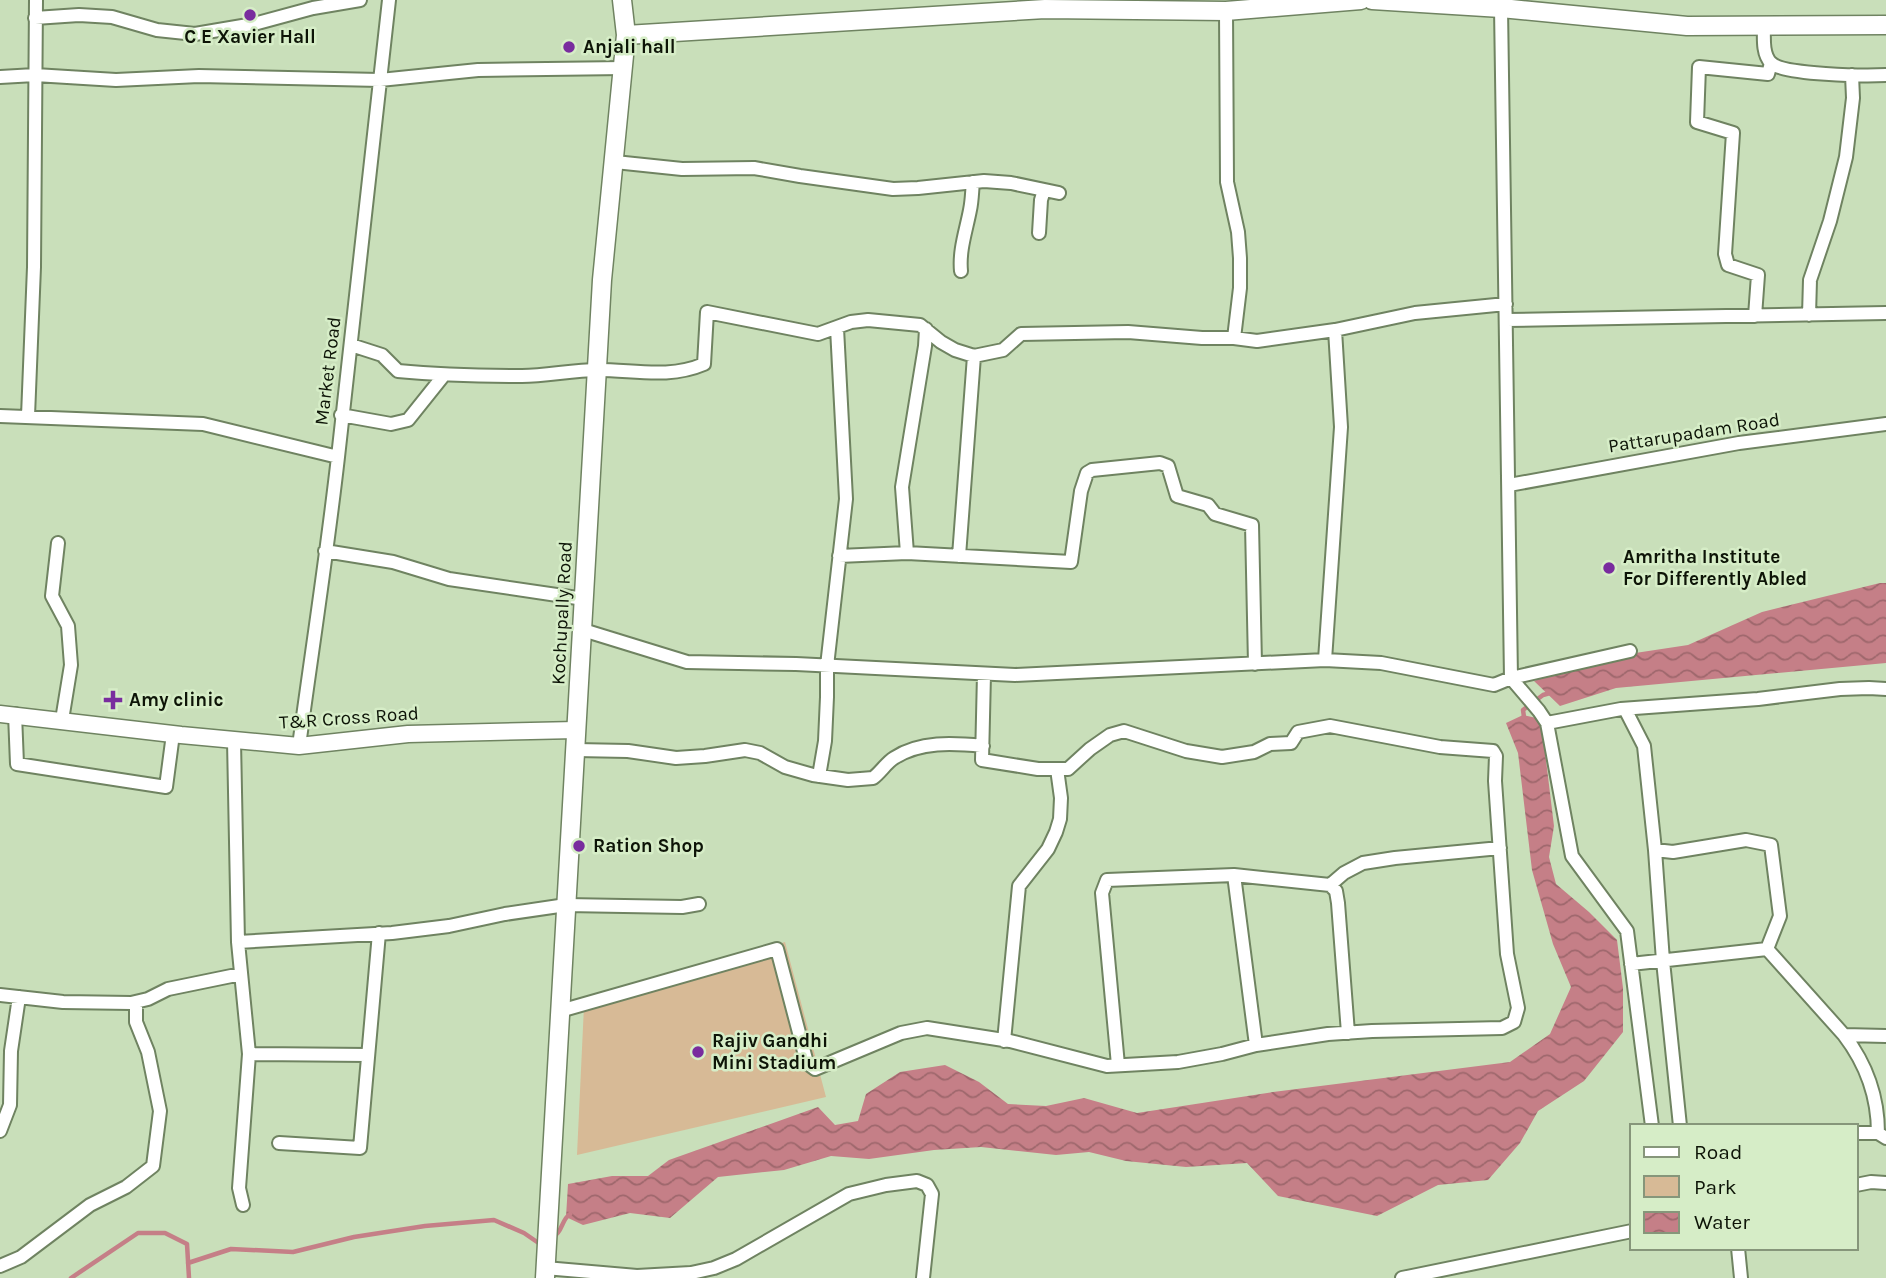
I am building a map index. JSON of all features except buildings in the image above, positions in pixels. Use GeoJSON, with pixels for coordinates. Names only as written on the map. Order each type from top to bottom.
{"type":"FeatureCollection","features":[{"type":"Feature","properties":{"kind":"main road","name":"Kochupally Road"},"geometry":{"type":"LineString","coordinates":[[545,1273],[602,280],[626,35],[622,0]]}},
{"type":"Feature","properties":{"kind":"main road"},"geometry":{"type":"LineString","coordinates":[[626,35],[1045,5],[1217,7],[1361,0]]}},
{"type":"Feature","properties":{"kind":"main road"},"geometry":{"type":"LineString","coordinates":[[1372,0],[1501,8],[1687,26],[1886,24]]}},
{"type":"Feature","properties":{"kind":"street"},"geometry":{"type":"LineString","coordinates":[[28,416],[34,267],[36,0]]}},
{"type":"Feature","properties":{"kind":"street"},"geometry":{"type":"LineString","coordinates":[[35,18],[79,15],[112,17],[157,30],[195,34],[254,24],[313,8],[360,0]]}},
{"type":"Feature","properties":{"kind":"street","name":"Market Road"},"geometry":{"type":"LineString","coordinates":[[299,746],[338,457],[388,0]]}},
{"type":"Feature","properties":{"kind":"street"},"geometry":{"type":"LineString","coordinates":[[1217,7],[1227,182],[1238,232],[1240,258],[1240,288],[1234,338]]}},
{"type":"Feature","properties":{"kind":"street"},"geometry":{"type":"LineString","coordinates":[[1501,8],[1515,682],[1547,723],[1572,856],[1627,931],[1652,1124]]}},
{"type":"Feature","properties":{"kind":"street"},"geometry":{"type":"LineString","coordinates":[[1764,25],[1765,52],[1771,63],[1783,68],[1811,73],[1886,75]]}},
{"type":"Feature","properties":{"kind":"street"},"geometry":{"type":"LineString","coordinates":[[1755,316],[1758,275],[1728,265],[1725,254],[1733,133],[1697,122],[1699,67],[1768,74],[1771,63]]}},
{"type":"Feature","properties":{"kind":"street"},"geometry":{"type":"LineString","coordinates":[[0,77],[34,75],[116,80],[199,76],[380,80],[478,70],[624,68]]}},
{"type":"Feature","properties":{"kind":"street"},"geometry":{"type":"LineString","coordinates":[[1808,314],[1810,280],[1830,221],[1846,157],[1853,97],[1852,75]]}},
{"type":"Feature","properties":{"kind":"street"},"geometry":{"type":"LineString","coordinates":[[615,162],[682,169],[754,168],[893,189],[984,181],[1011,183],[1059,193]]}},
{"type":"Feature","properties":{"kind":"street"},"geometry":{"type":"LineString","coordinates":[[961,271],[963,239],[973,182]]}},
{"type":"Feature","properties":{"kind":"street"},"geometry":{"type":"LineString","coordinates":[[1039,233],[1044,190]]}},
{"type":"Feature","properties":{"kind":"street"},"geometry":{"type":"LineString","coordinates":[[351,345],[382,355],[398,371],[444,375],[524,376],[597,370],[667,373],[704,365],[708,312],[818,334],[868,320],[920,325],[948,346],[974,356],[1003,350],[1020,334],[1128,331],[1257,341],[1335,330],[1415,313],[1506,304]]}},
{"type":"Feature","properties":{"kind":"street"},"geometry":{"type":"LineString","coordinates":[[1506,320],[1886,313]]}},
{"type":"Feature","properties":{"kind":"street"},"geometry":{"type":"LineString","coordinates":[[819,776],[825,741],[827,666],[846,499],[837,328]]}},
{"type":"Feature","properties":{"kind":"street"},"geometry":{"type":"LineString","coordinates":[[907,553],[902,487],[926,329]]}},
{"type":"Feature","properties":{"kind":"street"},"geometry":{"type":"LineString","coordinates":[[1325,660],[1341,427],[1335,330]]}},
{"type":"Feature","properties":{"kind":"street"},"geometry":{"type":"LineString","coordinates":[[959,556],[974,356]]}},
{"type":"Feature","properties":{"kind":"street"},"geometry":{"type":"LineString","coordinates":[[341,415],[391,424],[408,420],[444,375]]}},
{"type":"Feature","properties":{"kind":"street"},"geometry":{"type":"LineString","coordinates":[[0,416],[203,424],[338,457]]}},
{"type":"Feature","properties":{"kind":"street","name":"Pattarupadam Road"},"geometry":{"type":"LineString","coordinates":[[1509,485],[1740,443],[1886,424]]}},
{"type":"Feature","properties":{"kind":"street"},"geometry":{"type":"LineString","coordinates":[[839,556],[907,553],[1071,562],[1081,491],[1087,473],[1092,470],[1160,463],[1168,467],[1177,496],[1208,505],[1215,514],[1252,525],[1255,664]]}},
{"type":"Feature","properties":{"kind":"street"},"geometry":{"type":"LineString","coordinates":[[58,543],[52,596],[68,626],[71,665],[62,720]]}},
{"type":"Feature","properties":{"kind":"street"},"geometry":{"type":"LineString","coordinates":[[325,551],[393,562],[449,579],[584,599]]}},
{"type":"Feature","properties":{"kind":"street"},"geometry":{"type":"LineString","coordinates":[[583,630],[687,662],[1015,676],[1325,660],[1381,663],[1494,685],[1630,652]]}},
{"type":"Feature","properties":{"kind":"street"},"geometry":{"type":"LineString","coordinates":[[560,1011],[777,948],[807,1063],[815,1069],[901,1033],[927,1028],[1004,1041],[1107,1066],[1178,1062],[1299,1038],[1348,1033],[1502,1028],[1514,1022],[1518,1008],[1507,954],[1495,780],[1496,756],[1493,751],[1440,747],[1330,726],[1298,732],[1291,743],[1270,744],[1254,752],[1222,757],[1186,751],[1124,730],[1110,735],[1068,769],[1038,769],[982,760],[984,674]]}},
{"type":"Feature","properties":{"kind":"street"},"geometry":{"type":"LineString","coordinates":[[1547,723],[1625,709],[1840,690],[1886,690]]}},
{"type":"Feature","properties":{"kind":"street"},"geometry":{"type":"LineString","coordinates":[[1625,709],[1644,746],[1680,1124]]}},
{"type":"Feature","properties":{"kind":"street"},"geometry":{"type":"LineString","coordinates":[[8,714],[17,764],[166,787],[173,734]]}},
{"type":"Feature","properties":{"kind":"street","name":"T&R Cross Road"},"geometry":{"type":"LineString","coordinates":[[8,714],[234,741],[299,746],[408,734],[576,730]]}},
{"type":"Feature","properties":{"kind":"street"},"geometry":{"type":"LineString","coordinates":[[234,741],[238,942],[248,1054],[239,1188],[243,1205]]}},
{"type":"Feature","properties":{"kind":"street"},"geometry":{"type":"LineString","coordinates":[[576,750],[628,751],[676,758],[745,750],[760,753],[785,766],[819,776],[848,780],[873,778],[891,759],[918,746],[983,747]]}},
{"type":"Feature","properties":{"kind":"street"},"geometry":{"type":"LineString","coordinates":[[1004,1041],[1019,886],[1048,849],[1056,832],[1061,799],[1057,769]]}},
{"type":"Feature","properties":{"kind":"street"},"geometry":{"type":"LineString","coordinates":[[1655,850],[1673,852],[1746,840],[1771,845],[1780,916],[1767,949]]}},
{"type":"Feature","properties":{"kind":"street"},"geometry":{"type":"LineString","coordinates":[[1330,885],[1344,873],[1363,863],[1500,848]]}},
{"type":"Feature","properties":{"kind":"street"},"geometry":{"type":"LineString","coordinates":[[1118,1065],[1102,893],[1107,880],[1234,875],[1330,885],[1336,891],[1338,903],[1348,1033]]}},
{"type":"Feature","properties":{"kind":"street"},"geometry":{"type":"LineString","coordinates":[[1234,875],[1256,1045]]}},
{"type":"Feature","properties":{"kind":"street"},"geometry":{"type":"LineString","coordinates":[[238,942],[449,926],[566,905],[682,907],[699,904]]}},
{"type":"Feature","properties":{"kind":"street"},"geometry":{"type":"LineString","coordinates":[[279,1143],[359,1148],[379,933]]}},
{"type":"Feature","properties":{"kind":"street"},"geometry":{"type":"LineString","coordinates":[[1631,964],[1767,949]]}},
{"type":"Feature","properties":{"kind":"street"},"geometry":{"type":"LineString","coordinates":[[1767,949],[1857,1053],[1873,1091],[1882,1135],[1858,1133]]}},
{"type":"Feature","properties":{"kind":"street"},"geometry":{"type":"LineString","coordinates":[[0,995],[63,1002],[136,1002],[154,997],[168,989],[240,974]]}},
{"type":"Feature","properties":{"kind":"street"},"geometry":{"type":"LineString","coordinates":[[0,1131],[10,1105],[11,1051],[19,997]]}},
{"type":"Feature","properties":{"kind":"street"},"geometry":{"type":"LineString","coordinates":[[0,1266],[21,1257],[90,1205],[126,1187],[153,1166],[160,1111],[148,1052],[136,1022],[136,1002]]}},
{"type":"Feature","properties":{"kind":"street"},"geometry":{"type":"LineString","coordinates":[[1844,1035],[1886,1036]]}},
{"type":"Feature","properties":{"kind":"street"},"geometry":{"type":"LineString","coordinates":[[248,1054],[368,1055]]}},
{"type":"Feature","properties":{"kind":"street"},"geometry":{"type":"LineString","coordinates":[[545,1273],[637,1276],[691,1273],[714,1268],[736,1259],[849,1194],[918,1181],[927,1185],[932,1194],[923,1278]]}},
{"type":"Feature","properties":{"kind":"street"},"geometry":{"type":"LineString","coordinates":[[1858,1185],[1886,1183]]}},
{"type":"Feature","properties":{"kind":"street"},"geometry":{"type":"LineString","coordinates":[[1402,1278],[1630,1231]]}},
{"type":"Feature","properties":{"kind":"street"},"geometry":{"type":"LineString","coordinates":[[1738,1250],[1741,1278]]}},
{"type":"Feature","properties":{"kind":"green space","name":"Rajiv Gandhi Mini Stadium"},"geometry":{"type":"Polygon","coordinates":[[[785,942],[826,1097],[577,1155],[584,1006],[785,942]]]}},
{"type":"Feature","properties":{"kind":"water"},"geometry":{"type":"Polygon","coordinates":[[[1886,583],[1886,663],[1616,688],[1560,706],[1534,681],[1589,660],[1688,645],[1762,612],[1886,583]]]}},
{"type":"Feature","properties":{"kind":"water"},"geometry":{"type":"Polygon","coordinates":[[[1523,715],[1541,719],[1554,826],[1549,857],[1556,884],[1617,940],[1623,988],[1623,1032],[1584,1081],[1538,1111],[1520,1143],[1488,1180],[1438,1185],[1377,1216],[1278,1196],[1247,1163],[1186,1167],[1126,1161],[1089,1152],[1056,1155],[981,1147],[869,1159],[831,1156],[784,1170],[718,1177],[670,1218],[630,1213],[583,1225],[566,1217],[568,1184],[612,1176],[648,1176],[669,1160],[818,1107],[835,1125],[858,1121],[866,1094],[900,1072],[945,1065],[979,1082],[1008,1104],[1046,1106],[1084,1098],[1137,1113],[1273,1092],[1510,1062],[1550,1034],[1571,987],[1553,944],[1532,870],[1518,753],[1506,723],[1523,715]]]}},
{"type":"Feature","properties":{"kind":"waterway"},"geometry":{"type":"LineString","coordinates":[[1524,717],[1523,710],[1550,693]]}},
{"type":"Feature","properties":{"kind":"waterway"},"geometry":{"type":"LineString","coordinates":[[553,1237],[570,1214]]}},
{"type":"Feature","properties":{"kind":"waterway"},"geometry":{"type":"LineString","coordinates":[[188,1263],[231,1249],[293,1252],[354,1237],[425,1226],[494,1220],[524,1233],[540,1244],[543,1243]]}},
{"type":"Feature","properties":{"kind":"waterway"},"geometry":{"type":"LineString","coordinates":[[71,1278],[138,1233],[165,1233],[187,1244],[189,1278]]}},
{"type":"Feature","properties":{"kind":"place","name":"C E Xavier Hall"},"geometry":{"type":"Point","coordinates":[250,15]}},
{"type":"Feature","properties":{"kind":"place","name":"Anjali hall"},"geometry":{"type":"Point","coordinates":[569,47]}},
{"type":"Feature","properties":{"kind":"place","name":"Amritha Institute For Differently Abled"},"geometry":{"type":"Point","coordinates":[1609,568]}},
{"type":"Feature","properties":{"kind":"place","name":"Amy clinic"},"geometry":{"type":"Point","coordinates":[113,700]}},
{"type":"Feature","properties":{"kind":"place","name":"Ration Shop"},"geometry":{"type":"Point","coordinates":[579,846]}},
{"type":"Feature","properties":{"kind":"place","name":"Rajiv Gandhi Mini Stadium"},"geometry":{"type":"Point","coordinates":[698,1052]}}]}
